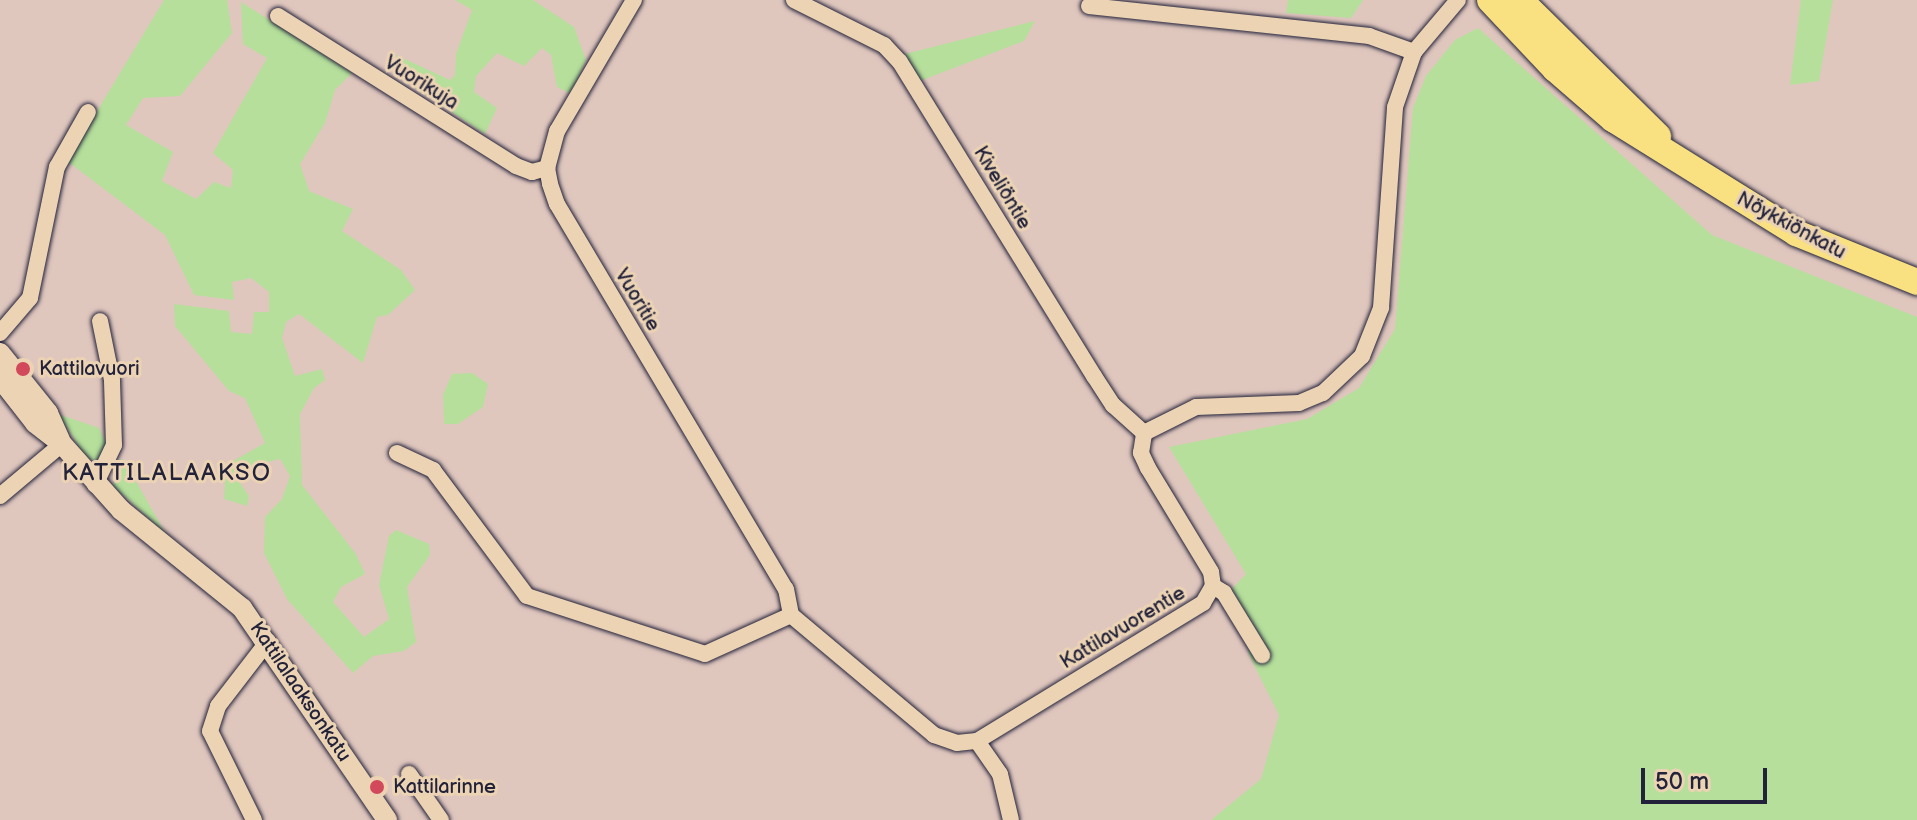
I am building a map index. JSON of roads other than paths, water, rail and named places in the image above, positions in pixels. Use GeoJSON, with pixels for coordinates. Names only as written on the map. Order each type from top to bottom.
{"type":"FeatureCollection","features":[{"type":"Feature","properties":{"kind":"main road","name":"Nöykkiönkatu"},"geometry":{"type":"LineString","coordinates":[[1490,0],[1555,69],[1613,119],[1674,154],[1796,233],[1917,282]]}},
{"type":"Feature","properties":{"kind":"main road","name":"Nöykkiönkatu"},"geometry":{"type":"LineString","coordinates":[[1520,0],[1674,154]]}},
{"type":"Feature","properties":{"kind":"street"},"geometry":{"type":"LineString","coordinates":[[547,168],[557,131],[634,0]]}},
{"type":"Feature","properties":{"kind":"street","name":"Kiveliöntie"},"geometry":{"type":"LineString","coordinates":[[794,0],[834,7],[884,45],[900,62],[1113,405],[1144,433]]}},
{"type":"Feature","properties":{"kind":"street"},"geometry":{"type":"LineString","coordinates":[[1144,433],[1196,407],[1299,403],[1323,393],[1362,356],[1381,308],[1395,107],[1414,52],[1458,0]]}},
{"type":"Feature","properties":{"kind":"street"},"geometry":{"type":"LineString","coordinates":[[1089,6],[1369,36],[1414,52]]}},
{"type":"Feature","properties":{"kind":"street","name":"Vuorikuja"},"geometry":{"type":"LineString","coordinates":[[278,16],[516,166],[532,172],[547,168]]}},
{"type":"Feature","properties":{"kind":"street"},"geometry":{"type":"LineString","coordinates":[[0,333],[30,298],[57,167],[88,112]]}},
{"type":"Feature","properties":{"kind":"street","name":"Vuoritie"},"geometry":{"type":"LineString","coordinates":[[547,168],[557,204],[786,589],[791,615]]}},
{"type":"Feature","properties":{"kind":"street"},"geometry":{"type":"LineString","coordinates":[[95,485],[114,445],[112,380],[100,321]]}},
{"type":"Feature","properties":{"kind":"street","name":"Kattilalaaksonkatu"},"geometry":{"type":"LineString","coordinates":[[0,353],[48,413],[62,444]]}},
{"type":"Feature","properties":{"kind":"street","name":"Kattilalaaksonkatu"},"geometry":{"type":"LineString","coordinates":[[0,378],[35,423],[62,444],[95,485],[214,583],[268,641],[387,820]]}},
{"type":"Feature","properties":{"kind":"street","name":"Kattilavuorentie"},"geometry":{"type":"LineString","coordinates":[[977,741],[1203,603],[1213,586],[1203,555],[1141,453],[1144,433]]}},
{"type":"Feature","properties":{"kind":"street"},"geometry":{"type":"LineString","coordinates":[[0,496],[62,444]]}},
{"type":"Feature","properties":{"kind":"street"},"geometry":{"type":"LineString","coordinates":[[397,453],[433,470],[515,586],[539,602],[705,654],[791,615],[934,735],[957,743],[977,741],[1000,774],[1011,820]]}},
{"type":"Feature","properties":{"kind":"street"},"geometry":{"type":"LineString","coordinates":[[1213,586],[1224,593],[1262,655]]}},
{"type":"Feature","properties":{"kind":"street"},"geometry":{"type":"LineString","coordinates":[[254,820],[210,731],[218,706],[268,641]]}},
{"type":"Feature","properties":{"kind":"street"},"geometry":{"type":"LineString","coordinates":[[409,774],[441,820]]}},
{"type":"Feature","properties":{"kind":"place","name":"Kattilavuori"},"geometry":{"type":"Point","coordinates":[23,369]}},
{"type":"Feature","properties":{"kind":"place","name":"Kattilarinne"},"geometry":{"type":"Point","coordinates":[377,787]}},
{"type":"Feature","properties":{"kind":"district","name":"KATTILALAAKSO"},"geometry":{"type":"Point","coordinates":[167,473]}}]}
